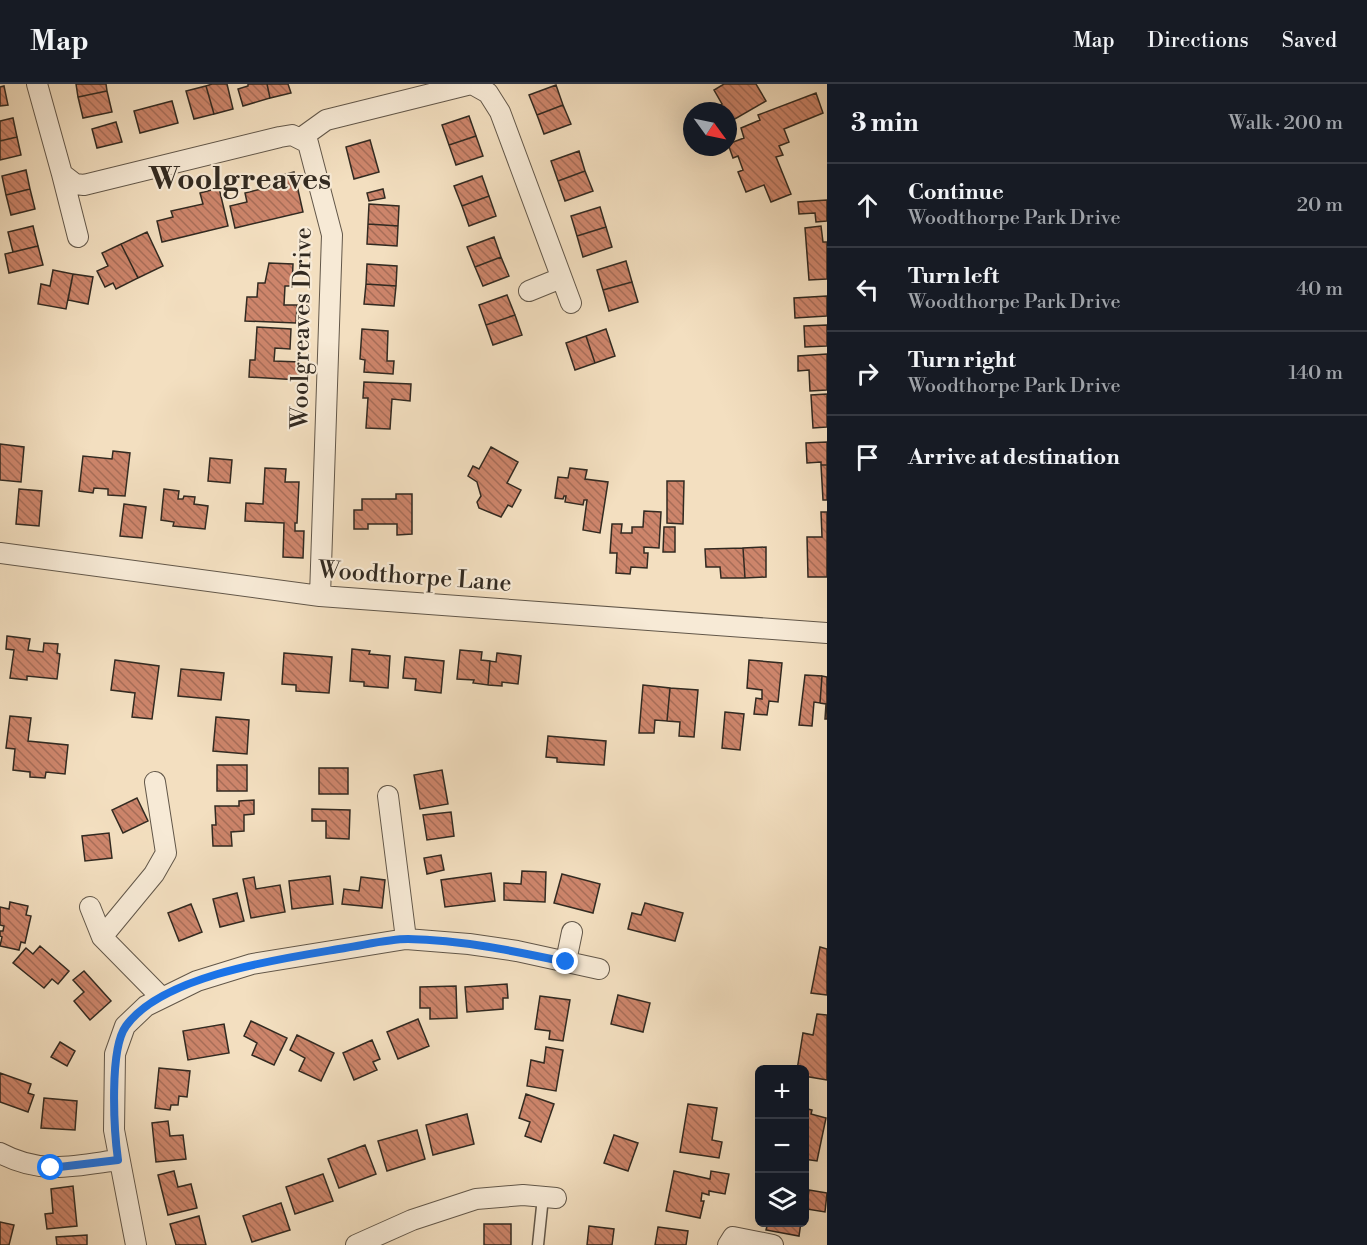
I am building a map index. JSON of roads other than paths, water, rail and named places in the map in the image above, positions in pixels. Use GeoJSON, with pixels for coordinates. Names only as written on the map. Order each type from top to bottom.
{"type":"FeatureCollection","features":[{"type":"Feature","properties":{"kind":"street"},"geometry":{"type":"LineString","coordinates":[[37,84],[78,237]]}},
{"type":"Feature","properties":{"kind":"street"},"geometry":{"type":"LineString","coordinates":[[62,174],[75,184],[84,185],[280,137],[292,135],[301,138],[327,120],[472,84],[488,93],[501,112],[571,303]]}},
{"type":"Feature","properties":{"kind":"street","name":"Woolgreaves Drive"},"geometry":{"type":"LineString","coordinates":[[301,138],[308,143],[312,151],[332,235],[320,596]]}},
{"type":"Feature","properties":{"kind":"street"},"geometry":{"type":"LineString","coordinates":[[529,291],[561,278]]}},
{"type":"Feature","properties":{"kind":"street","name":"Woodthorpe Lane"},"geometry":{"type":"LineString","coordinates":[[0,553],[320,596],[827,633]]}},
{"type":"Feature","properties":{"kind":"street"},"geometry":{"type":"LineString","coordinates":[[102,937],[154,874],[166,853],[155,782]]}},
{"type":"Feature","properties":{"kind":"street"},"geometry":{"type":"LineString","coordinates":[[388,796],[406,939]]}},
{"type":"Feature","properties":{"kind":"street"},"geometry":{"type":"LineString","coordinates":[[90,907],[102,937],[161,997]]}},
{"type":"Feature","properties":{"kind":"street"},"geometry":{"type":"LineString","coordinates":[[566,962],[572,932]]}},
{"type":"Feature","properties":{"kind":"street"},"geometry":{"type":"LineString","coordinates":[[136,1245],[114,1130],[115,1054],[125,1026],[146,1006],[161,997],[197,981],[252,964],[406,939],[469,944],[599,969]]}},
{"type":"Feature","properties":{"kind":"street"},"geometry":{"type":"LineString","coordinates":[[0,1153],[15,1161],[51,1168],[118,1160]]}},
{"type":"Feature","properties":{"kind":"street"},"geometry":{"type":"LineString","coordinates":[[356,1245],[412,1220],[476,1198],[538,1191]]}},
{"type":"Feature","properties":{"kind":"street"},"geometry":{"type":"LineString","coordinates":[[728,1235],[772,1245]]}},
{"type":"Feature","properties":{"kind":"lane"},"geometry":{"type":"LineString","coordinates":[[538,1191],[538,1245]]}},
{"type":"Feature","properties":{"kind":"district","name":"Woolgreaves"},"geometry":{"type":"Point","coordinates":[240,179]}}]}
